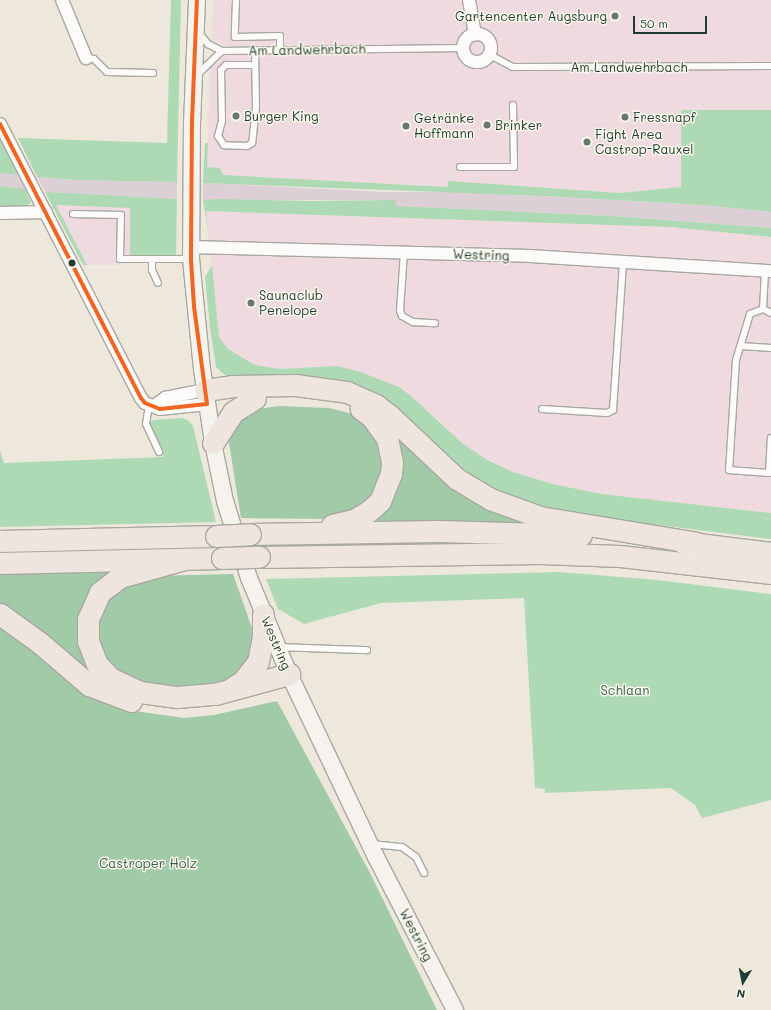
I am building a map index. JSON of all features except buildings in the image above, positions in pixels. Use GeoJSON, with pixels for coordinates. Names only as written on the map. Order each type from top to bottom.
{"type":"FeatureCollection","features":[{"type":"Feature","properties":{"kind":"highway"},"geometry":{"type":"LineString","coordinates":[[206,397],[232,386],[295,384],[348,392],[385,412],[457,479],[490,499],[540,517],[697,543],[771,553]]}},
{"type":"Feature","properties":{"kind":"highway"},"geometry":{"type":"LineString","coordinates":[[206,397],[315,398],[356,406],[372,417],[382,428],[391,449],[392,462],[387,486],[380,501],[369,511],[354,520],[288,533]]}},
{"type":"Feature","properties":{"kind":"highway"},"geometry":{"type":"LineString","coordinates":[[213,443],[232,412],[255,398]]}},
{"type":"Feature","properties":{"kind":"highway"},"geometry":{"type":"LineString","coordinates":[[0,541],[288,533],[438,531],[546,534],[697,543]]}},
{"type":"Feature","properties":{"kind":"highway"},"geometry":{"type":"LineString","coordinates":[[0,563],[540,552],[620,556],[771,573]]}},
{"type":"Feature","properties":{"kind":"highway"},"geometry":{"type":"LineString","coordinates":[[185,559],[120,577],[100,592],[88,619],[91,653],[110,678],[140,692],[177,697],[292,679]]}},
{"type":"Feature","properties":{"kind":"highway"},"geometry":{"type":"LineString","coordinates":[[0,614],[40,642],[89,685],[137,703],[173,707],[225,704],[292,679]]}},
{"type":"Feature","properties":{"kind":"highway"},"geometry":{"type":"LineString","coordinates":[[229,690],[243,681],[258,662],[263,637],[263,614]]}},
{"type":"Feature","properties":{"kind":"main road","name":"Westring"},"geometry":{"type":"LineString","coordinates":[[197,0],[191,253],[206,397],[213,443],[225,501],[249,578],[263,614],[292,679],[371,844],[455,1010]]}},
{"type":"Feature","properties":{"kind":"street"},"geometry":{"type":"LineString","coordinates":[[62,0],[86,58]]}},
{"type":"Feature","properties":{"kind":"street"},"geometry":{"type":"LineString","coordinates":[[469,0],[475,34]]}},
{"type":"Feature","properties":{"kind":"street"},"geometry":{"type":"LineString","coordinates":[[475,34],[489,39],[490,55],[480,62],[474,62],[468,59],[463,48],[466,39],[475,34]]}},
{"type":"Feature","properties":{"kind":"street"},"geometry":{"type":"LineString","coordinates":[[0,124],[141,398],[152,406],[168,410],[206,397]]}},
{"type":"Feature","properties":{"kind":"street"},"geometry":{"type":"LineString","coordinates":[[0,213],[46,212]]}},
{"type":"Feature","properties":{"kind":"street","name":"Westring"},"geometry":{"type":"LineString","coordinates":[[191,253],[404,252],[623,262],[768,271]]}},
{"type":"Feature","properties":{"kind":"lane"},"geometry":{"type":"LineString","coordinates":[[236,0],[236,37],[280,36],[280,50]]}},
{"type":"Feature","properties":{"kind":"lane"},"geometry":{"type":"LineString","coordinates":[[194,81],[199,71],[222,51],[208,44],[196,30]]}},
{"type":"Feature","properties":{"kind":"lane","name":"Am Landwehrbach"},"geometry":{"type":"LineString","coordinates":[[222,51],[463,48]]}},
{"type":"Feature","properties":{"kind":"lane"},"geometry":{"type":"LineString","coordinates":[[255,50],[256,107],[252,143],[247,146],[224,145],[220,142],[221,70],[226,65],[255,65]]}},
{"type":"Feature","properties":{"kind":"lane","name":"Am Landwehrbach"},"geometry":{"type":"LineString","coordinates":[[490,55],[513,67],[771,66]]}},
{"type":"Feature","properties":{"kind":"lane"},"geometry":{"type":"LineString","coordinates":[[86,58],[94,59],[107,72],[153,73]]}},
{"type":"Feature","properties":{"kind":"lane"},"geometry":{"type":"LineString","coordinates":[[460,167],[514,167],[513,105]]}},
{"type":"Feature","properties":{"kind":"lane"},"geometry":{"type":"LineString","coordinates":[[73,214],[121,215],[120,259],[152,260],[191,253]]}},
{"type":"Feature","properties":{"kind":"lane"},"geometry":{"type":"LineString","coordinates":[[404,252],[400,312],[407,320],[435,323]]}},
{"type":"Feature","properties":{"kind":"lane"},"geometry":{"type":"LineString","coordinates":[[152,260],[152,270],[158,283]]}},
{"type":"Feature","properties":{"kind":"lane"},"geometry":{"type":"LineString","coordinates":[[542,409],[607,413],[613,410],[623,262]]}},
{"type":"Feature","properties":{"kind":"lane"},"geometry":{"type":"LineString","coordinates":[[762,309],[768,271]]}},
{"type":"Feature","properties":{"kind":"lane"},"geometry":{"type":"LineString","coordinates":[[771,313],[762,309],[750,314],[736,360],[729,470],[770,473],[771,438]]}},
{"type":"Feature","properties":{"kind":"lane"},"geometry":{"type":"LineString","coordinates":[[741,346],[771,348]]}},
{"type":"Feature","properties":{"kind":"lane"},"geometry":{"type":"LineString","coordinates":[[152,406],[146,424],[159,452]]}},
{"type":"Feature","properties":{"kind":"lane"},"geometry":{"type":"LineString","coordinates":[[278,647],[367,650]]}},
{"type":"Feature","properties":{"kind":"lane"},"geometry":{"type":"LineString","coordinates":[[371,844],[402,847],[416,857],[424,873]]}},
{"type":"Feature","properties":{"kind":"shaded area"},"geometry":{"type":"Polygon","coordinates":[[[213,0],[771,0],[771,110],[681,110],[681,187],[620,193],[449,181],[448,187],[222,175],[207,167],[210,69],[212,64],[226,55],[226,46],[211,39],[213,0]]]}},
{"type":"Feature","properties":{"kind":"shaded area"},"geometry":{"type":"Polygon","coordinates":[[[0,173],[19,175],[27,190],[0,186],[0,173]]]}},
{"type":"Feature","properties":{"kind":"shaded area"},"geometry":{"type":"Polygon","coordinates":[[[37,177],[75,180],[177,182],[177,199],[50,193],[45,192],[37,177]]]}},
{"type":"Feature","properties":{"kind":"shaded area"},"geometry":{"type":"Polygon","coordinates":[[[203,183],[387,192],[468,192],[704,205],[771,212],[771,228],[611,216],[395,206],[395,200],[203,200],[203,183]]]}},
{"type":"Feature","properties":{"kind":"shaded area"},"geometry":{"type":"Polygon","coordinates":[[[56,205],[130,208],[130,254],[132,256],[123,257],[123,265],[87,265],[56,205]]]}},
{"type":"Feature","properties":{"kind":"shaded area"},"geometry":{"type":"Polygon","coordinates":[[[206,211],[670,227],[771,237],[771,513],[601,494],[553,484],[513,472],[487,460],[462,443],[437,419],[385,381],[336,366],[281,369],[255,365],[228,349],[219,337],[206,211]]]}},
{"type":"Feature","properties":{"kind":"green space"},"geometry":{"type":"Polygon","coordinates":[[[171,0],[181,0],[177,182],[75,180],[37,177],[18,138],[167,143],[171,0]]]}},
{"type":"Feature","properties":{"kind":"green space"},"geometry":{"type":"Polygon","coordinates":[[[681,110],[771,110],[771,212],[704,205],[544,196],[203,183],[205,143],[208,143],[207,167],[220,168],[223,175],[448,187],[448,181],[620,193],[681,187],[681,110]]]}},
{"type":"Feature","properties":{"kind":"green space"},"geometry":{"type":"Polygon","coordinates":[[[0,140],[4,143],[19,175],[0,173],[0,140]]]}},
{"type":"Feature","properties":{"kind":"green space"},"geometry":{"type":"Polygon","coordinates":[[[0,186],[25,189],[31,203],[21,207],[0,206],[0,186]]]}},
{"type":"Feature","properties":{"kind":"green space"},"geometry":{"type":"Polygon","coordinates":[[[45,192],[177,199],[176,256],[132,256],[130,254],[130,208],[56,205],[87,265],[83,265],[45,192]]]}},
{"type":"Feature","properties":{"kind":"green space"},"geometry":{"type":"Polygon","coordinates":[[[203,200],[311,201],[395,200],[396,206],[611,216],[771,228],[771,237],[670,227],[206,211],[208,231],[203,200]]]}},
{"type":"Feature","properties":{"kind":"green space"},"geometry":{"type":"Polygon","coordinates":[[[212,265],[219,337],[228,349],[255,365],[281,369],[336,366],[358,371],[399,387],[411,396],[462,443],[487,460],[513,472],[553,484],[601,494],[771,513],[771,539],[539,510],[472,480],[390,406],[227,377],[216,367],[210,328],[205,277],[212,265]]]}},
{"type":"Feature","properties":{"kind":"green space"},"geometry":{"type":"Polygon","coordinates":[[[279,406],[329,408],[353,414],[376,433],[388,465],[369,503],[331,519],[241,518],[229,443],[229,429],[232,424],[257,409],[279,406]]]}},
{"type":"Feature","properties":{"kind":"green space"},"geometry":{"type":"Polygon","coordinates":[[[181,418],[188,420],[193,426],[216,522],[0,527],[0,451],[4,463],[164,457],[148,424],[154,420],[181,418]]]}},
{"type":"Feature","properties":{"kind":"green space"},"geometry":{"type":"Polygon","coordinates":[[[386,425],[417,447],[542,525],[364,524],[388,503],[386,425]]]}},
{"type":"Feature","properties":{"kind":"green space"},"geometry":{"type":"Polygon","coordinates":[[[119,572],[84,613],[114,691],[0,608],[0,575],[119,572]]]}},
{"type":"Feature","properties":{"kind":"green space","name":"Schlaan"},"geometry":{"type":"Polygon","coordinates":[[[559,572],[657,580],[771,594],[771,800],[702,818],[695,805],[671,788],[545,793],[545,789],[535,788],[524,598],[381,603],[304,624],[278,609],[266,579],[559,572]]]}},
{"type":"Feature","properties":{"kind":"green space"},"geometry":{"type":"Polygon","coordinates":[[[233,574],[254,634],[254,649],[244,672],[228,684],[158,689],[110,671],[95,643],[99,609],[109,593],[148,576],[233,574]]]}},
{"type":"Feature","properties":{"kind":"green space","name":"Castroper Holz"},"geometry":{"type":"Polygon","coordinates":[[[0,625],[128,710],[184,718],[214,715],[277,701],[370,873],[437,1010],[0,1010],[0,625]]]}},
{"type":"Feature","properties":{"kind":"transit line"},"geometry":{"type":"LineString","coordinates":[[0,124],[141,398],[145,403],[160,409],[207,404],[194,306],[191,259],[192,122],[197,0]]}},
{"type":"Feature","properties":{"kind":"place","name":"Gartencenter Augsburg"},"geometry":{"type":"Point","coordinates":[615,16]}},
{"type":"Feature","properties":{"kind":"place","name":"Burger King"},"geometry":{"type":"Point","coordinates":[236,116]}},
{"type":"Feature","properties":{"kind":"place","name":"Fressnapf"},"geometry":{"type":"Point","coordinates":[625,117]}},
{"type":"Feature","properties":{"kind":"place","name":"Brinker"},"geometry":{"type":"Point","coordinates":[487,125]}},
{"type":"Feature","properties":{"kind":"place","name":"Getränke Hoffmann"},"geometry":{"type":"Point","coordinates":[406,126]}},
{"type":"Feature","properties":{"kind":"place","name":"Fight Area Castrop-Rauxel"},"geometry":{"type":"Point","coordinates":[587,142]}},
{"type":"Feature","properties":{"kind":"place","name":"Saunaclub Penelope"},"geometry":{"type":"Point","coordinates":[251,303]}}]}
